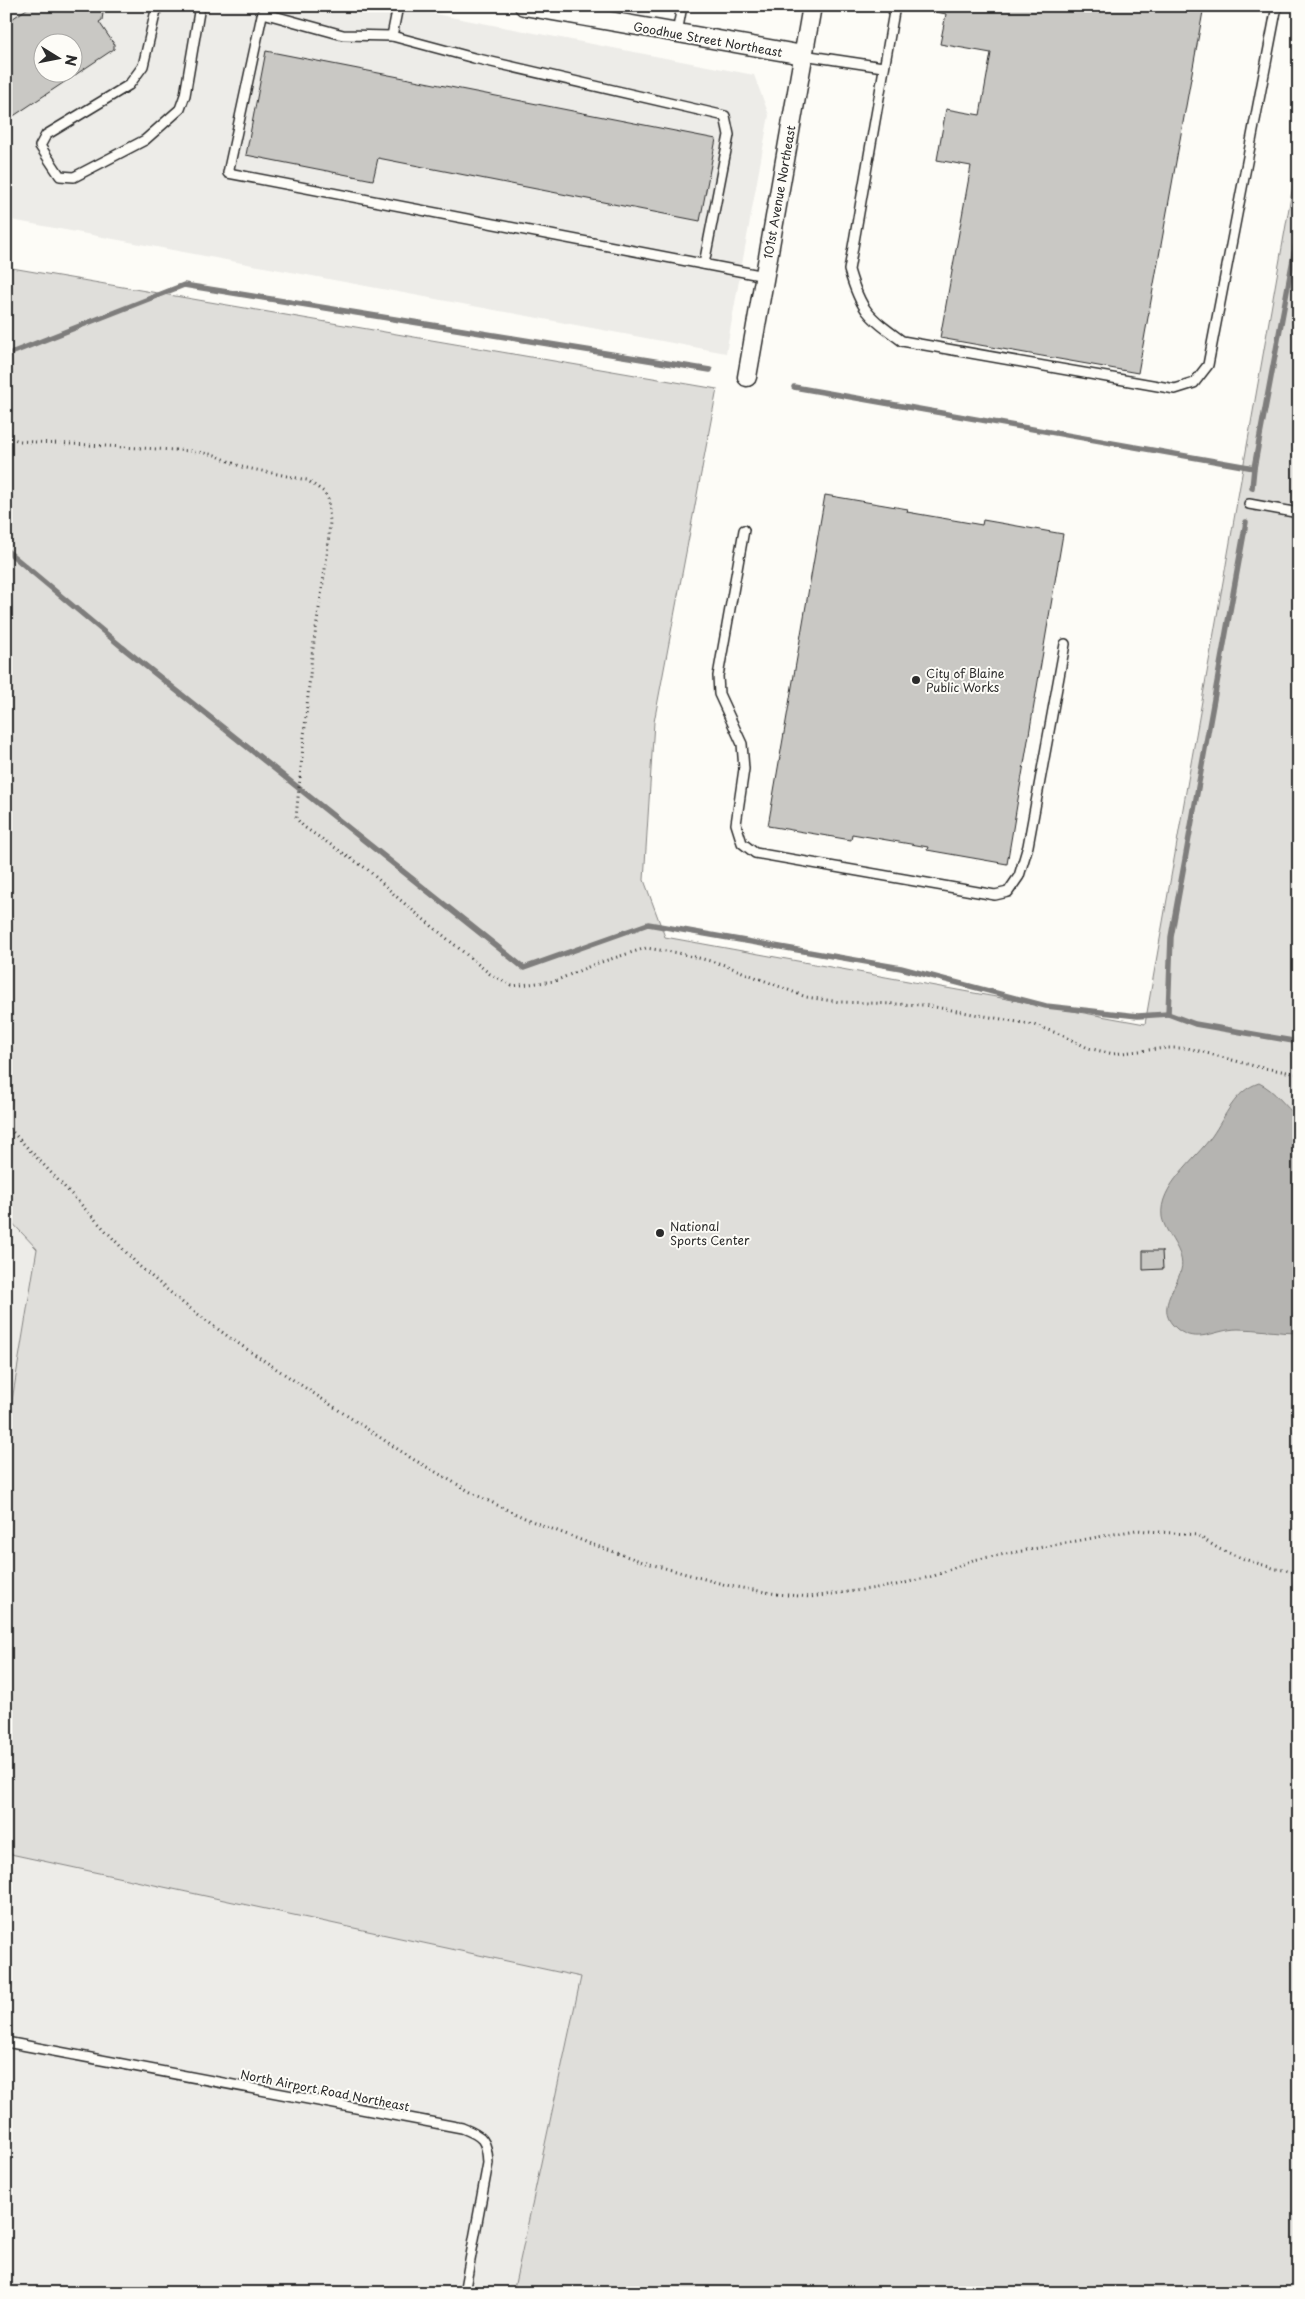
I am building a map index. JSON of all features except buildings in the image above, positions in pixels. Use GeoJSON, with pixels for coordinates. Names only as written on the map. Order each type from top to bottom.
{"type":"FeatureCollection","features":[{"type":"Feature","properties":{"kind":"street","name":"Goodhue Street Northeast"},"geometry":{"type":"LineString","coordinates":[[524,6],[803,56]]}},
{"type":"Feature","properties":{"kind":"street","name":"101st Avenue Northeast"},"geometry":{"type":"LineString","coordinates":[[748,377],[812,6]]}},
{"type":"Feature","properties":{"kind":"lane"},"geometry":{"type":"LineString","coordinates":[[157,6],[143,66],[129,85],[46,135],[40,146],[60,176],[74,177],[145,140],[180,109],[185,95],[200,6]]}},
{"type":"Feature","properties":{"kind":"lane"},"geometry":{"type":"LineString","coordinates":[[392,36],[398,6]]}},
{"type":"Feature","properties":{"kind":"lane"},"geometry":{"type":"LineString","coordinates":[[677,33],[682,6]]}},
{"type":"Feature","properties":{"kind":"lane"},"geometry":{"type":"LineString","coordinates":[[895,6],[883,67],[850,270],[857,297],[871,319],[902,340],[1175,389],[1194,384],[1208,365],[1277,6]]}},
{"type":"Feature","properties":{"kind":"lane"},"geometry":{"type":"LineString","coordinates":[[704,264],[729,135],[725,116],[474,58],[392,36],[343,35],[264,10],[228,173],[765,276]]}},
{"type":"Feature","properties":{"kind":"lane"},"geometry":{"type":"LineString","coordinates":[[803,56],[883,67]]}},
{"type":"Feature","properties":{"kind":"lane"},"geometry":{"type":"LineString","coordinates":[[1249,504],[1299,512]]}},
{"type":"Feature","properties":{"kind":"lane"},"geometry":{"type":"LineString","coordinates":[[744,530],[718,676],[719,694],[742,744],[744,769],[736,824],[742,843],[755,853],[995,895],[1008,892],[1019,876],[1028,846],[1065,644]]}},
{"type":"Feature","properties":{"kind":"lane","name":"North Airport Road Northeast"},"geometry":{"type":"LineString","coordinates":[[6,2042],[462,2128],[478,2134],[487,2146],[488,2163],[464,2293]]}},
{"type":"Feature","properties":{"kind":"path"},"geometry":{"type":"LineString","coordinates":[[6,436],[19,441],[192,451],[215,455],[242,467],[307,480],[324,492],[328,499],[329,514],[327,556],[312,655],[296,818],[304,827],[367,869],[398,899],[490,974],[512,986],[555,981],[595,964],[646,948],[679,953],[722,964],[806,997],[840,1002],[924,1005],[1034,1025],[1062,1035],[1088,1048],[1112,1054],[1166,1048],[1188,1048],[1258,1067],[1299,1074]]}},
{"type":"Feature","properties":{"kind":"path"},"geometry":{"type":"LineString","coordinates":[[6,1125],[139,1266],[183,1303],[230,1338],[410,1458],[529,1520],[643,1562],[730,1586],[776,1594],[810,1597],[892,1586],[934,1576],[973,1560],[1136,1530],[1197,1535],[1220,1549],[1244,1559],[1276,1569],[1299,1572]]}},
{"type":"Feature","properties":{"kind":"shaded area"},"geometry":{"type":"Polygon","coordinates":[[[6,6],[393,6],[754,75],[769,115],[726,353],[6,219],[6,6]]]}},
{"type":"Feature","properties":{"kind":"shaded area","name":"National Sports Center"},"geometry":{"type":"Polygon","coordinates":[[[1299,151],[1299,2293],[513,2293],[581,1977],[6,1853],[6,1437],[37,1249],[6,1216],[6,267],[717,389],[654,722],[644,880],[665,937],[1145,1024],[1299,151]]]}},
{"type":"Feature","properties":{"kind":"shaded area"},"geometry":{"type":"Polygon","coordinates":[[[1259,1083],[1275,1094],[1299,1118],[1299,1333],[1238,1329],[1199,1336],[1184,1334],[1170,1322],[1167,1314],[1168,1300],[1181,1270],[1182,1263],[1178,1250],[1164,1223],[1162,1206],[1172,1184],[1212,1136],[1237,1098],[1250,1087],[1259,1083]]]}},
{"type":"Feature","properties":{"kind":"shaded area"},"geometry":{"type":"Polygon","coordinates":[[[6,1216],[37,1249],[6,1437],[6,1216]]]}},
{"type":"Feature","properties":{"kind":"shaded area"},"geometry":{"type":"Polygon","coordinates":[[[6,1853],[581,1977],[513,2293],[6,2293],[6,1853]]]}},
{"type":"Feature","properties":{"kind":"waterway"},"geometry":{"type":"LineString","coordinates":[[1252,488],[1254,468],[1299,227]]}},
{"type":"Feature","properties":{"kind":"waterway"},"geometry":{"type":"LineString","coordinates":[[6,355],[184,285],[710,370]]}},
{"type":"Feature","properties":{"kind":"waterway"},"geometry":{"type":"LineString","coordinates":[[794,387],[1254,468]]}},
{"type":"Feature","properties":{"kind":"waterway"},"geometry":{"type":"LineString","coordinates":[[1246,522],[1171,937],[1168,1014],[1195,1024],[1299,1042]]}},
{"type":"Feature","properties":{"kind":"waterway"},"geometry":{"type":"LineString","coordinates":[[6,550],[122,647],[524,968],[648,924],[901,968],[1046,1006],[1138,1016],[1168,1014]]}},
{"type":"Feature","properties":{"kind":"place","name":"City of Blaine Public Works"},"geometry":{"type":"Point","coordinates":[916,680]}},
{"type":"Feature","properties":{"kind":"place","name":"National Sports Center"},"geometry":{"type":"Point","coordinates":[660,1233]}}]}
